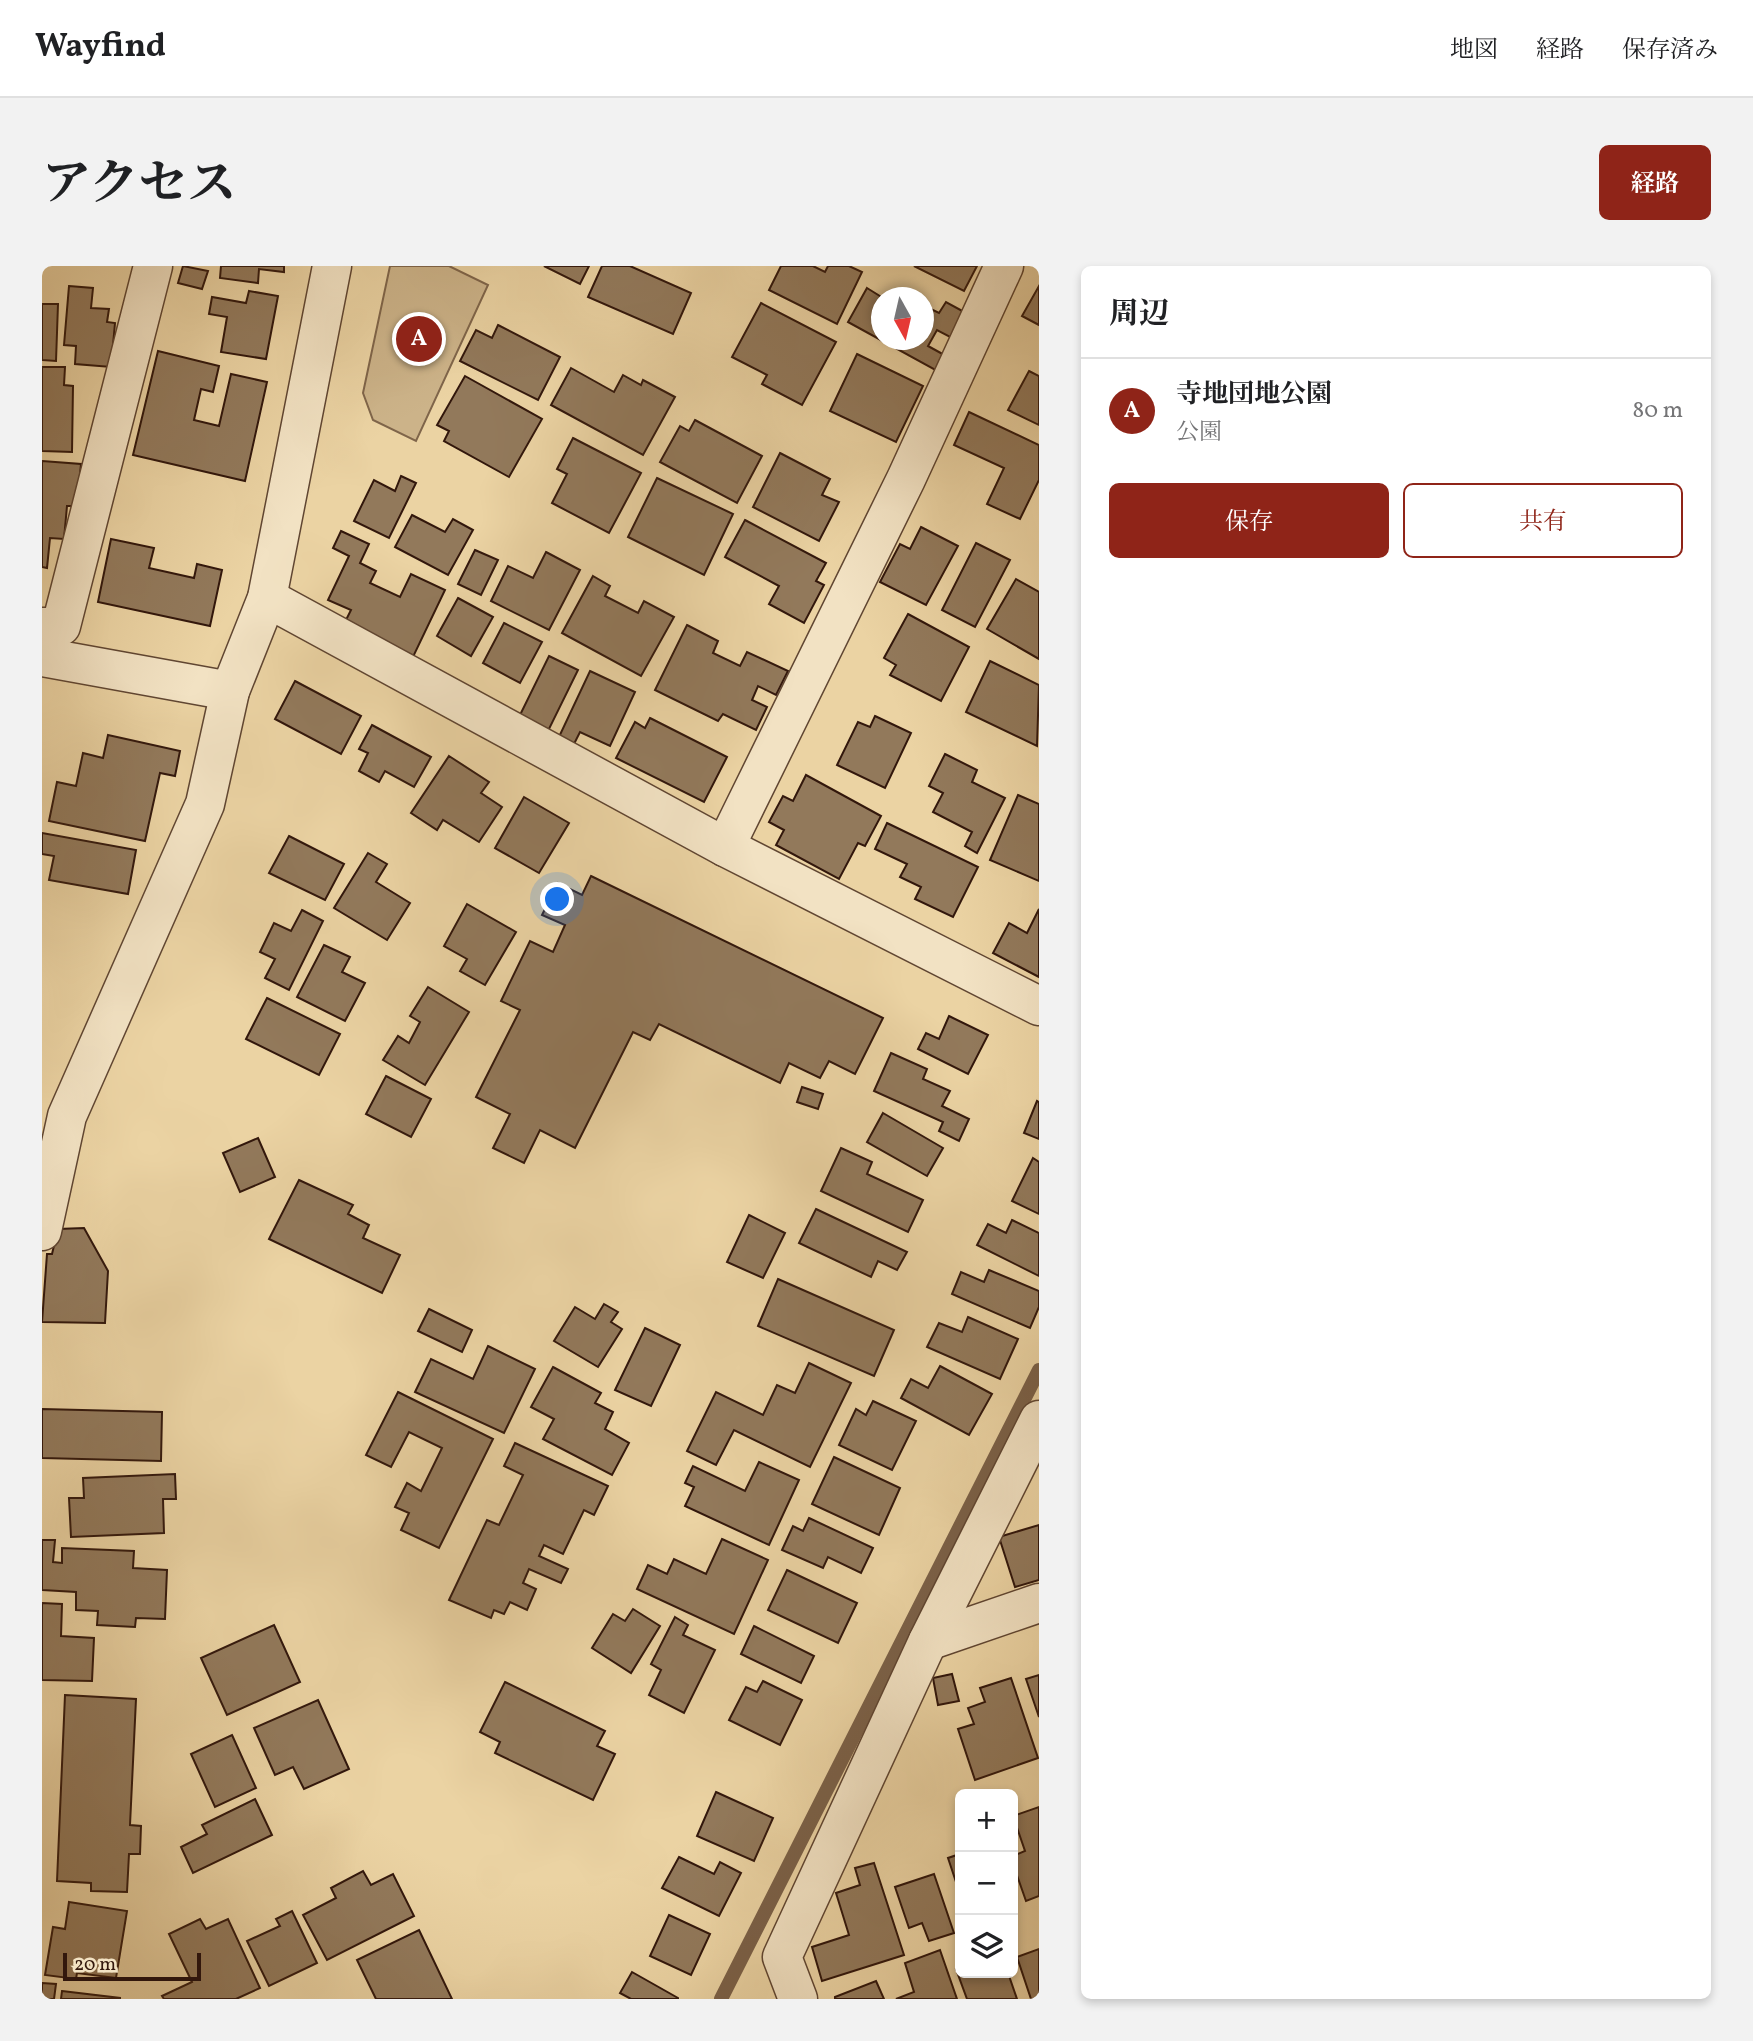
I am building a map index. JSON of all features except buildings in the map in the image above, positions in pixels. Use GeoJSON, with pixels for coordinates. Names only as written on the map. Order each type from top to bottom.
{"type":"FeatureCollection","features":[{"type":"Feature","properties":{"kind":"street"},"geometry":{"type":"LineString","coordinates":[[42,626],[61,626],[153,266]]}},
{"type":"Feature","properties":{"kind":"street"},"geometry":{"type":"LineString","coordinates":[[42,1231],[67,1116],[205,804],[230,691],[267,598],[332,266]]}},
{"type":"Feature","properties":{"kind":"street"},"geometry":{"type":"LineString","coordinates":[[725,847],[906,479],[1004,266]]}},
{"type":"Feature","properties":{"kind":"street"},"geometry":{"type":"LineString","coordinates":[[267,598],[725,847],[1039,1006]]}},
{"type":"Feature","properties":{"kind":"street"},"geometry":{"type":"LineString","coordinates":[[42,657],[230,691]]}},
{"type":"Feature","properties":{"kind":"street"},"geometry":{"type":"LineString","coordinates":[[798,1999],[782,1958],[928,1641],[1039,1420]]}},
{"type":"Feature","properties":{"kind":"street"},"geometry":{"type":"LineString","coordinates":[[928,1641],[1039,1604]]}},
{"type":"Feature","properties":{"kind":"shaded area"},"geometry":{"type":"Polygon","coordinates":[[[390,266],[449,266],[488,285],[416,441],[373,420],[363,393],[390,266]]]}},
{"type":"Feature","properties":{"kind":"waterway"},"geometry":{"type":"LineString","coordinates":[[721,1999],[1039,1370]]}},
{"type":"Feature","properties":{"kind":"place","name":"寺地団地公園"},"geometry":{"type":"Point","coordinates":[419,339]}}]}
